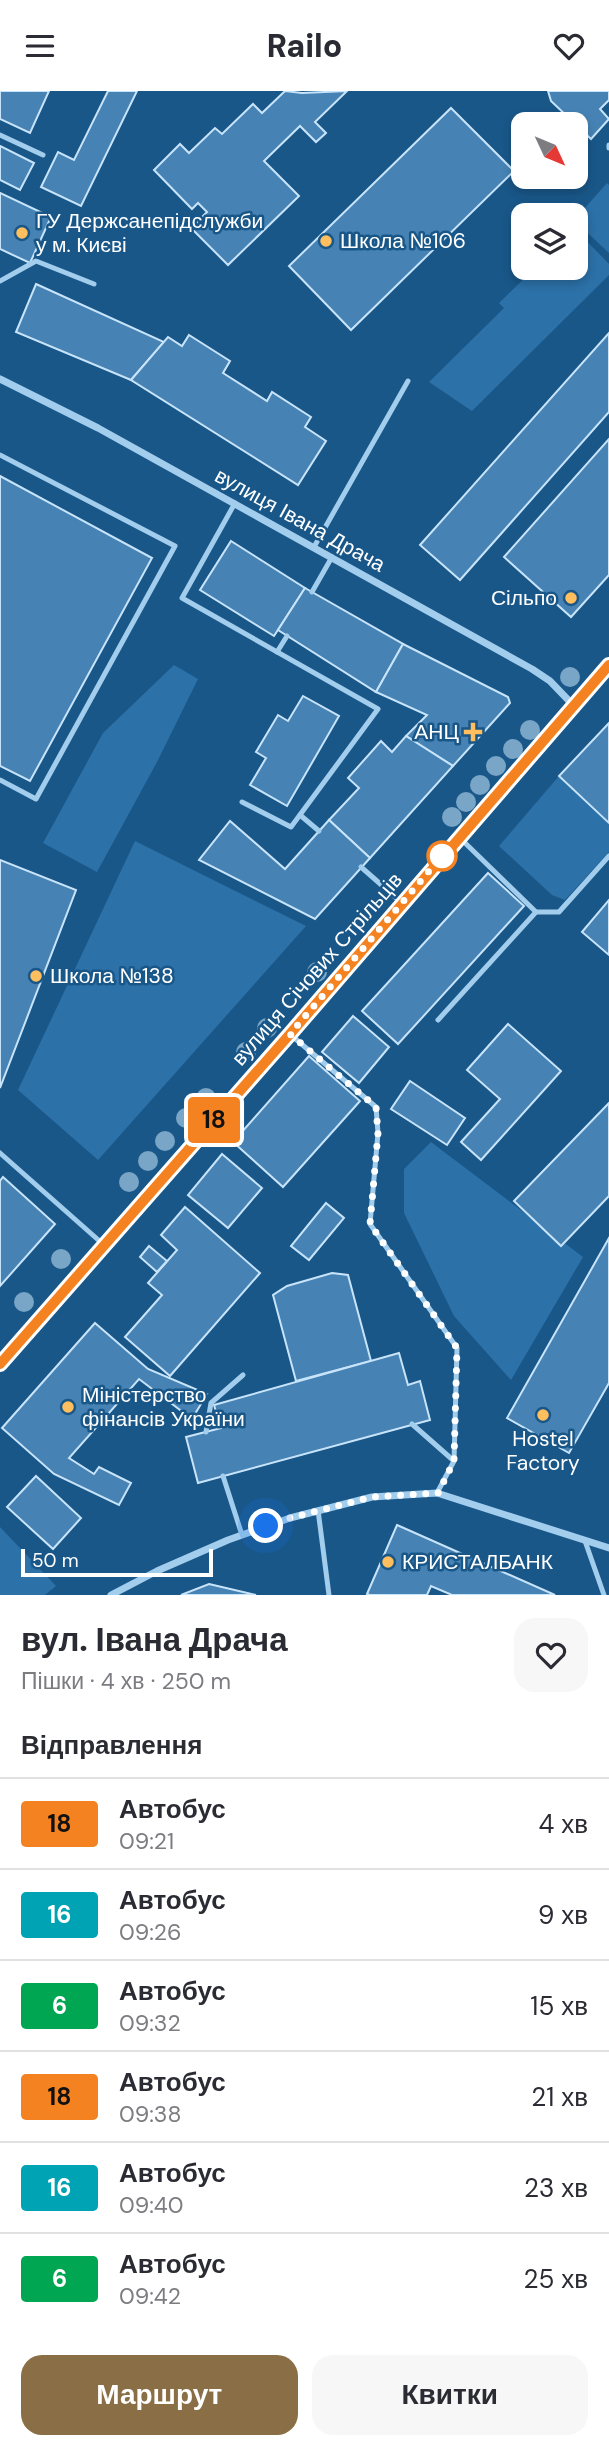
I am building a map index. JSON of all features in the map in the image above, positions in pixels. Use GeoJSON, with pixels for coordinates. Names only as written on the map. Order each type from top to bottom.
{"type":"FeatureCollection","features":[{"type":"Feature","properties":{"kind":"main road","name":"вулиця Січових Стрільців"},"geometry":{"type":"LineString","coordinates":[[0,1364],[609,665]]}},
{"type":"Feature","properties":{"kind":"street","name":"вулиця Івана Драча"},"geometry":{"type":"LineString","coordinates":[[0,379],[235,503],[532,669],[550,681],[573,705]]}},
{"type":"Feature","properties":{"kind":"street"},"geometry":{"type":"LineString","coordinates":[[111,1595],[157,1571],[242,1535],[318,1510],[372,1497],[438,1493],[609,1548]]}},
{"type":"Feature","properties":{"kind":"lane"},"geometry":{"type":"LineString","coordinates":[[0,135],[43,155]]}},
{"type":"Feature","properties":{"kind":"lane"},"geometry":{"type":"LineString","coordinates":[[0,281],[36,261],[94,284]]}},
{"type":"Feature","properties":{"kind":"lane"},"geometry":{"type":"LineString","coordinates":[[314,547],[408,381]]}},
{"type":"Feature","properties":{"kind":"lane"},"geometry":{"type":"LineString","coordinates":[[0,455],[175,546],[36,799],[0,780]]}},
{"type":"Feature","properties":{"kind":"lane"},"geometry":{"type":"LineString","coordinates":[[235,503],[182,598],[378,709],[291,827],[242,802]]}},
{"type":"Feature","properties":{"kind":"lane"},"geometry":{"type":"LineString","coordinates":[[312,592],[332,557]]}},
{"type":"Feature","properties":{"kind":"lane"},"geometry":{"type":"LineString","coordinates":[[276,652],[287,636]]}},
{"type":"Feature","properties":{"kind":"lane"},"geometry":{"type":"LineString","coordinates":[[300,815],[319,831]]}},
{"type":"Feature","properties":{"kind":"lane"},"geometry":{"type":"LineString","coordinates":[[458,837],[536,912],[559,912],[609,856]]}},
{"type":"Feature","properties":{"kind":"lane"},"geometry":{"type":"LineString","coordinates":[[361,867],[402,903]]}},
{"type":"Feature","properties":{"kind":"lane"},"geometry":{"type":"LineString","coordinates":[[438,1020],[536,912]]}},
{"type":"Feature","properties":{"kind":"lane"},"geometry":{"type":"LineString","coordinates":[[290,1034],[376,1107],[378,1133],[370,1224],[457,1348],[454,1461],[438,1493]]}},
{"type":"Feature","properties":{"kind":"lane"},"geometry":{"type":"LineString","coordinates":[[0,1153],[104,1245]]}},
{"type":"Feature","properties":{"kind":"lane"},"geometry":{"type":"LineString","coordinates":[[206,1431],[211,1403],[243,1375]]}},
{"type":"Feature","properties":{"kind":"lane"},"geometry":{"type":"LineString","coordinates":[[412,1425],[454,1461]]}},
{"type":"Feature","properties":{"kind":"lane"},"geometry":{"type":"LineString","coordinates":[[223,1476],[242,1535]]}},
{"type":"Feature","properties":{"kind":"lane"},"geometry":{"type":"LineString","coordinates":[[318,1510],[329,1595]]}},
{"type":"Feature","properties":{"kind":"lane"},"geometry":{"type":"LineString","coordinates":[[585,1541],[604,1595]]}},
{"type":"Feature","properties":{"kind":"shaded area"},"geometry":{"type":"Polygon","coordinates":[[[607,183],[609,253],[588,233],[588,204],[607,183]]]}},
{"type":"Feature","properties":{"kind":"shaded area"},"geometry":{"type":"Polygon","coordinates":[[[588,242],[609,264],[609,275],[472,411],[429,382],[504,308],[499,303],[523,280],[588,280],[588,242]]]}},
{"type":"Feature","properties":{"kind":"shaded area"},"geometry":{"type":"Polygon","coordinates":[[[174,665],[198,679],[157,762],[97,872],[43,843],[103,733],[174,665]]]}},
{"type":"Feature","properties":{"kind":"shaded area"},"geometry":{"type":"Polygon","coordinates":[[[559,776],[609,823],[609,852],[565,900],[552,895],[499,846],[559,776]]]}},
{"type":"Feature","properties":{"kind":"shaded area"},"geometry":{"type":"Polygon","coordinates":[[[135,841],[306,926],[98,1160],[18,1090],[135,841]]]}},
{"type":"Feature","properties":{"kind":"shaded area"},"geometry":{"type":"Polygon","coordinates":[[[431,1142],[583,1257],[511,1380],[454,1316],[404,1213],[404,1169],[431,1142]]]}},
{"type":"Feature","properties":{"kind":"shaded area"},"geometry":{"type":"Polygon","coordinates":[[[0,1527],[56,1586],[45,1595],[0,1595],[0,1527]]]}},
{"type":"Feature","properties":{"kind":"building"},"geometry":{"type":"Polygon","coordinates":[[[0,91],[49,91],[30,133],[0,119],[0,91]]]}},
{"type":"Feature","properties":{"kind":"building"},"geometry":{"type":"Polygon","coordinates":[[[108,91],[137,91],[81,206],[41,187],[58,152],[74,160],[108,91]]]}},
{"type":"Feature","properties":{"kind":"building"},"geometry":{"type":"Polygon","coordinates":[[[285,91],[347,91],[315,122],[326,133],[316,142],[300,126],[264,161],[299,196],[228,265],[191,228],[207,212],[198,203],[192,209],[154,170],[180,144],[189,153],[215,128],[222,134],[253,104],[262,113],[285,91]]]}},
{"type":"Feature","properties":{"kind":"building"},"geometry":{"type":"Polygon","coordinates":[[[548,91],[609,91],[609,100],[600,109],[609,119],[591,139],[588,136],[588,112],[563,112],[551,101],[548,91]]]}},
{"type":"Feature","properties":{"kind":"building"},"geometry":{"type":"Polygon","coordinates":[[[451,108],[511,168],[511,174],[351,330],[289,266],[451,108]]]}},
{"type":"Feature","properties":{"kind":"building"},"geometry":{"type":"Polygon","coordinates":[[[0,146],[34,163],[20,190],[0,180],[0,146]]]}},
{"type":"Feature","properties":{"kind":"building","name":"ГУ Держсанепідслужби у м. Києві"},"geometry":{"type":"Polygon","coordinates":[[[0,193],[51,217],[30,263],[0,249],[0,193]]]}},
{"type":"Feature","properties":{"kind":"building"},"geometry":{"type":"Polygon","coordinates":[[[36,284],[164,342],[131,380],[16,332],[36,284]]]}},
{"type":"Feature","properties":{"kind":"building"},"geometry":{"type":"Polygon","coordinates":[[[609,333],[609,412],[460,580],[420,545],[609,333]]]}},
{"type":"Feature","properties":{"kind":"building"},"geometry":{"type":"Polygon","coordinates":[[[189,335],[230,361],[223,373],[267,401],[272,392],[311,417],[305,427],[326,441],[298,485],[131,380],[168,337],[182,346],[189,335]]]}},
{"type":"Feature","properties":{"kind":"building"},"geometry":{"type":"Polygon","coordinates":[[[609,439],[609,575],[571,617],[504,557],[609,439]]]}},
{"type":"Feature","properties":{"kind":"building"},"geometry":{"type":"Polygon","coordinates":[[[0,476],[152,558],[30,781],[0,766],[0,476]]]}},
{"type":"Feature","properties":{"kind":"building"},"geometry":{"type":"Polygon","coordinates":[[[231,541],[305,588],[274,636],[200,590],[231,541]]]}},
{"type":"Feature","properties":{"kind":"building"},"geometry":{"type":"Polygon","coordinates":[[[305,588],[403,644],[376,692],[278,630],[305,588]]]}},
{"type":"Feature","properties":{"kind":"building"},"geometry":{"type":"Polygon","coordinates":[[[403,644],[508,697],[510,703],[453,766],[406,736],[427,715],[376,692],[403,644]]]}},
{"type":"Feature","properties":{"kind":"building"},"geometry":{"type":"Polygon","coordinates":[[[303,696],[339,716],[287,806],[250,785],[266,758],[256,752],[278,715],[288,721],[303,696]]]}},
{"type":"Feature","properties":{"kind":"building"},"geometry":{"type":"Polygon","coordinates":[[[609,723],[609,823],[559,776],[609,723]]]}},
{"type":"Feature","properties":{"kind":"building"},"geometry":{"type":"Polygon","coordinates":[[[406,736],[453,766],[370,858],[329,820],[359,788],[348,778],[381,741],[392,752],[406,736]]]}},
{"type":"Feature","properties":{"kind":"building"},"geometry":{"type":"Polygon","coordinates":[[[329,820],[370,858],[315,919],[199,860],[230,821],[285,869],[329,820]]]}},
{"type":"Feature","properties":{"kind":"building"},"geometry":{"type":"Polygon","coordinates":[[[0,860],[76,890],[0,1088],[0,860]]]}},
{"type":"Feature","properties":{"kind":"building"},"geometry":{"type":"Polygon","coordinates":[[[488,873],[524,906],[398,1044],[362,1011],[488,873]]]}},
{"type":"Feature","properties":{"kind":"building"},"geometry":{"type":"Polygon","coordinates":[[[609,900],[609,955],[582,932],[609,900]]]}},
{"type":"Feature","properties":{"kind":"building"},"geometry":{"type":"Polygon","coordinates":[[[353,1016],[389,1047],[359,1083],[322,1052],[353,1016]]]}},
{"type":"Feature","properties":{"kind":"building"},"geometry":{"type":"Polygon","coordinates":[[[508,1024],[561,1071],[481,1160],[461,1142],[500,1099],[467,1070],[508,1024]]]}},
{"type":"Feature","properties":{"kind":"building"},"geometry":{"type":"Polygon","coordinates":[[[309,1056],[360,1101],[283,1187],[233,1142],[309,1056]]]}},
{"type":"Feature","properties":{"kind":"building"},"geometry":{"type":"Polygon","coordinates":[[[410,1081],[465,1118],[447,1145],[391,1109],[410,1081]]]}},
{"type":"Feature","properties":{"kind":"building"},"geometry":{"type":"Polygon","coordinates":[[[609,1103],[609,1196],[561,1246],[514,1201],[609,1103]]]}},
{"type":"Feature","properties":{"kind":"building"},"geometry":{"type":"Polygon","coordinates":[[[222,1154],[262,1188],[228,1228],[188,1195],[222,1154]]]}},
{"type":"Feature","properties":{"kind":"building"},"geometry":{"type":"Polygon","coordinates":[[[3,1177],[55,1224],[0,1286],[0,1181],[3,1177]]]}},
{"type":"Feature","properties":{"kind":"building"},"geometry":{"type":"Polygon","coordinates":[[[326,1203],[344,1218],[309,1260],[291,1246],[326,1203]]]}},
{"type":"Feature","properties":{"kind":"building"},"geometry":{"type":"Polygon","coordinates":[[[185,1207],[260,1273],[170,1376],[125,1337],[162,1295],[148,1283],[177,1250],[161,1235],[185,1207]]]}},
{"type":"Feature","properties":{"kind":"building"},"geometry":{"type":"Polygon","coordinates":[[[609,1238],[609,1383],[569,1453],[507,1418],[609,1238]]]}},
{"type":"Feature","properties":{"kind":"building"},"geometry":{"type":"Polygon","coordinates":[[[149,1246],[167,1261],[157,1272],[140,1257],[149,1246]]]}},
{"type":"Feature","properties":{"kind":"building"},"geometry":{"type":"Polygon","coordinates":[[[332,1273],[348,1275],[371,1361],[296,1381],[273,1295],[287,1286],[332,1273]]]}},
{"type":"Feature","properties":{"kind":"building","name":"Міністерство фінансів України"},"geometry":{"type":"Polygon","coordinates":[[[95,1323],[148,1369],[207,1394],[192,1419],[139,1379],[69,1458],[94,1474],[99,1467],[131,1483],[119,1505],[54,1474],[2,1428],[95,1323]]]}},
{"type":"Feature","properties":{"kind":"building"},"geometry":{"type":"Polygon","coordinates":[[[399,1353],[408,1385],[420,1381],[430,1420],[198,1483],[186,1437],[221,1428],[214,1405],[399,1353]]]}},
{"type":"Feature","properties":{"kind":"building"},"geometry":{"type":"Polygon","coordinates":[[[36,1476],[81,1518],[53,1549],[7,1507],[36,1476]]]}},
{"type":"Feature","properties":{"kind":"building"},"geometry":{"type":"Polygon","coordinates":[[[397,1525],[555,1595],[452,1595],[431,1586],[427,1595],[367,1594],[397,1525]]]}},
{"type":"Feature","properties":{"kind":"building"},"geometry":{"type":"Polygon","coordinates":[[[209,1584],[256,1595],[181,1595],[209,1584]]]}},
{"type":"Feature","properties":{"kind":"bus line","name":"18"},"geometry":{"type":"LineString","coordinates":[[0,1364],[609,665]]}},
{"type":"Feature","properties":{"kind":"place","name":"ГУ Держсанепідслужби у м. Києві"},"geometry":{"type":"Point","coordinates":[22,233]}},
{"type":"Feature","properties":{"kind":"place","name":"Школа №106"},"geometry":{"type":"Point","coordinates":[326,241]}},
{"type":"Feature","properties":{"kind":"place","name":"Сільпо"},"geometry":{"type":"Point","coordinates":[571,598]}},
{"type":"Feature","properties":{"kind":"place","name":"АНЦ"},"geometry":{"type":"Point","coordinates":[473,732]}},
{"type":"Feature","properties":{"kind":"place","name":"Школа №138"},"geometry":{"type":"Point","coordinates":[36,976]}},
{"type":"Feature","properties":{"kind":"place","name":"Міністерство фінансів України"},"geometry":{"type":"Point","coordinates":[68,1407]}},
{"type":"Feature","properties":{"kind":"place","name":"Hostel Factory"},"geometry":{"type":"Point","coordinates":[543,1415]}},
{"type":"Feature","properties":{"kind":"place","name":"КРИСТАЛБАНК"},"geometry":{"type":"Point","coordinates":[388,1562]}},
{"type":"Feature","properties":{"kind":"route"},"geometry":{"type":"LineString","coordinates":[[266,1526],[372,1497],[438,1493],[454,1461],[457,1348],[370,1224],[378,1133],[376,1107],[290,1034],[442,856]]}}]}
